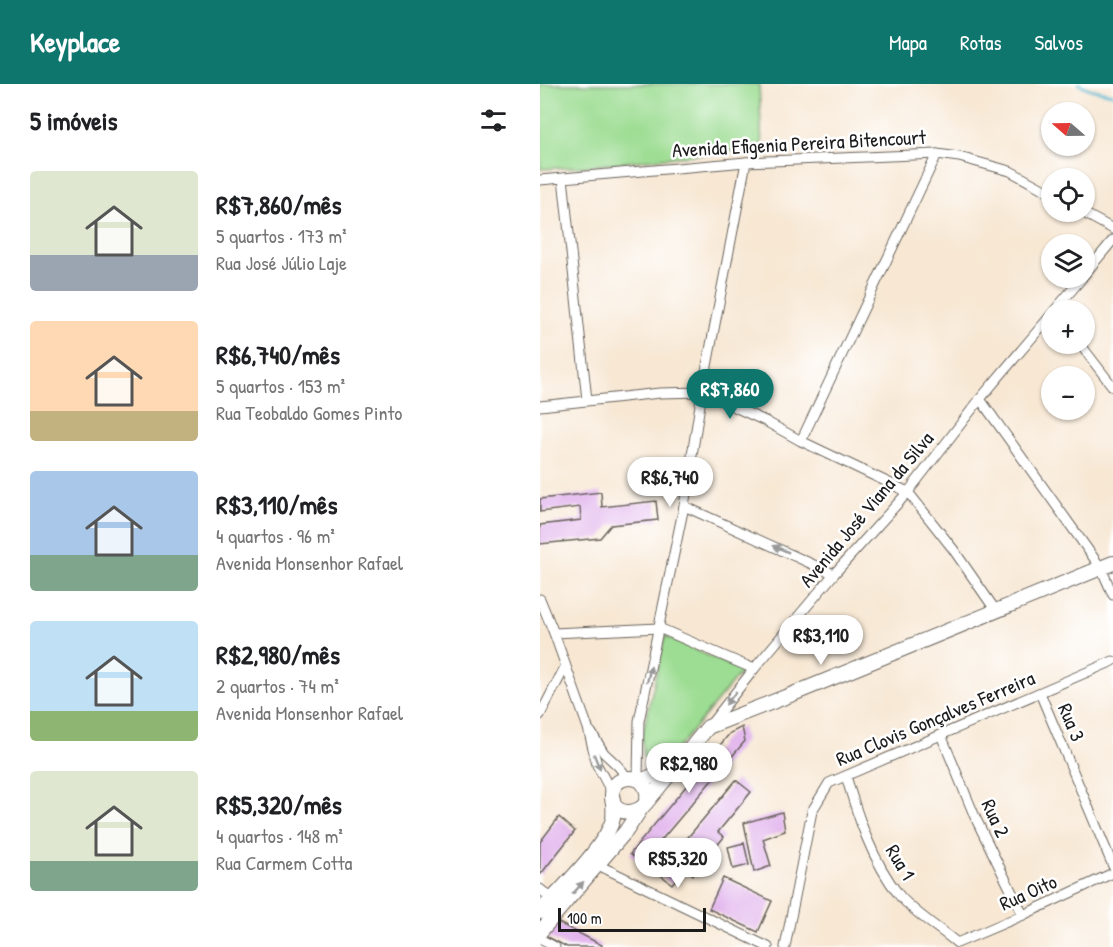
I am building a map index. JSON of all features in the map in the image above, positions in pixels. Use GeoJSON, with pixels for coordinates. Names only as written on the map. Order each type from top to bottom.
{"type":"FeatureCollection","features":[{"type":"Feature","properties":{"kind":"main road"},"geometry":{"type":"LineString","coordinates":[[540,932],[626,831],[643,806],[708,727],[1107,565]]}},
{"type":"Feature","properties":{"kind":"main road"},"geometry":{"type":"LineString","coordinates":[[540,912],[604,838],[614,817],[613,796],[617,783],[663,772],[677,763]]}},
{"type":"Feature","properties":{"kind":"main road"},"geometry":{"type":"LineString","coordinates":[[613,796],[615,804],[624,811],[635,812],[643,806],[647,791],[635,779]]}},
{"type":"Feature","properties":{"kind":"street","name":"Avenida Efigenia Pereira Bitencourt"},"geometry":{"type":"LineString","coordinates":[[540,180],[746,162],[937,154],[959,157],[1010,171],[1041,188]]}},
{"type":"Feature","properties":{"kind":"street"},"geometry":{"type":"LineString","coordinates":[[801,441],[937,154]]}},
{"type":"Feature","properties":{"kind":"street"},"geometry":{"type":"LineString","coordinates":[[635,779],[639,720],[684,506],[702,392],[746,162]]}},
{"type":"Feature","properties":{"kind":"street"},"geometry":{"type":"LineString","coordinates":[[563,178],[587,400]]}},
{"type":"Feature","properties":{"kind":"street"},"geometry":{"type":"LineString","coordinates":[[1095,219],[1113,229]]}},
{"type":"Feature","properties":{"kind":"street"},"geometry":{"type":"LineString","coordinates":[[1095,262],[1113,240]]}},
{"type":"Feature","properties":{"kind":"street"},"geometry":{"type":"LineString","coordinates":[[1063,300],[1073,288]]}},
{"type":"Feature","properties":{"kind":"street","name":"Avenida José Viana da Silva"},"geometry":{"type":"LineString","coordinates":[[708,727],[834,574],[908,492],[980,399],[1041,328]]}},
{"type":"Feature","properties":{"kind":"street"},"geometry":{"type":"LineString","coordinates":[[1088,354],[1113,387]]}},
{"type":"Feature","properties":{"kind":"street"},"geometry":{"type":"LineString","coordinates":[[540,406],[660,393],[702,392],[908,492],[996,611]]}},
{"type":"Feature","properties":{"kind":"street"},"geometry":{"type":"LineString","coordinates":[[980,399],[1047,494],[1107,565],[1113,596]]}},
{"type":"Feature","properties":{"kind":"street"},"geometry":{"type":"LineString","coordinates":[[684,506],[834,574]]}},
{"type":"Feature","properties":{"kind":"street"},"geometry":{"type":"LineString","coordinates":[[540,599],[588,728],[597,765],[613,796]]}},
{"type":"Feature","properties":{"kind":"street"},"geometry":{"type":"LineString","coordinates":[[554,633],[658,628],[754,669]]}},
{"type":"Feature","properties":{"kind":"street","name":"Rua Clovis Gonçalves Ferreira"},"geometry":{"type":"LineString","coordinates":[[785,947],[812,811],[829,783],[1113,661]]}},
{"type":"Feature","properties":{"kind":"street"},"geometry":{"type":"LineString","coordinates":[[540,715],[565,667]]}},
{"type":"Feature","properties":{"kind":"street","name":"Rua 3"},"geometry":{"type":"LineString","coordinates":[[1041,693],[1113,866]]}},
{"type":"Feature","properties":{"kind":"street"},"geometry":{"type":"LineString","coordinates":[[588,728],[604,753],[635,779]]}},
{"type":"Feature","properties":{"kind":"street","name":"Rua 2"},"geometry":{"type":"LineString","coordinates":[[940,735],[975,817],[1023,915]]}},
{"type":"Feature","properties":{"kind":"street","name":"Rua 1"},"geometry":{"type":"LineString","coordinates":[[846,776],[857,812],[876,859],[894,887],[900,896],[920,914],[957,943]]}},
{"type":"Feature","properties":{"kind":"street"},"geometry":{"type":"LineString","coordinates":[[598,865],[768,947]]}},
{"type":"Feature","properties":{"kind":"street","name":"Rua Oito"},"geometry":{"type":"LineString","coordinates":[[957,943],[1113,873]]}},
{"type":"Feature","properties":{"kind":"street"},"geometry":{"type":"LineString","coordinates":[[540,889],[552,899]]}},
{"type":"Feature","properties":{"kind":"street"},"geometry":{"type":"LineString","coordinates":[[740,947],[745,937]]}},
{"type":"Feature","properties":{"kind":"street"},"geometry":{"type":"LineString","coordinates":[[540,939],[555,947]]}},
{"type":"Feature","properties":{"kind":"green space"},"geometry":{"type":"Polygon","coordinates":[[[540,84],[759,84],[762,148],[540,169],[540,84]]]}},
{"type":"Feature","properties":{"kind":"green space"},"geometry":{"type":"Polygon","coordinates":[[[665,636],[742,671],[668,760],[658,766],[648,765],[643,755],[642,736],[665,636]]]}},
{"type":"Feature","properties":{"kind":"building"},"geometry":{"type":"Polygon","coordinates":[[[601,492],[602,507],[656,501],[658,520],[611,525],[600,538],[540,544],[540,525],[581,520],[580,507],[540,512],[540,499],[601,492]]]}},
{"type":"Feature","properties":{"kind":"building"},"geometry":{"type":"Polygon","coordinates":[[[742,727],[745,741],[642,863],[630,854],[730,733],[742,727]]]}},
{"type":"Feature","properties":{"kind":"building"},"geometry":{"type":"Polygon","coordinates":[[[736,780],[751,792],[718,832],[724,837],[693,875],[685,868],[672,884],[658,873],[736,780]]]}},
{"type":"Feature","properties":{"kind":"building"},"geometry":{"type":"Polygon","coordinates":[[[782,812],[785,831],[763,839],[771,866],[754,872],[744,823],[782,812]]]}},
{"type":"Feature","properties":{"kind":"building"},"geometry":{"type":"Polygon","coordinates":[[[559,817],[575,831],[540,875],[540,842],[559,817]]]}},
{"type":"Feature","properties":{"kind":"building"},"geometry":{"type":"Polygon","coordinates":[[[744,843],[749,865],[733,869],[728,847],[744,843]]]}},
{"type":"Feature","properties":{"kind":"building"},"geometry":{"type":"Polygon","coordinates":[[[723,878],[772,901],[758,932],[709,909],[723,878]]]}},
{"type":"Feature","properties":{"kind":"building"},"geometry":{"type":"Polygon","coordinates":[[[555,921],[602,945],[601,947],[567,947],[546,936],[555,921]]]}},
{"type":"Feature","properties":{"kind":"waterway"},"geometry":{"type":"LineString","coordinates":[[1079,84],[1113,94]]}}]}
